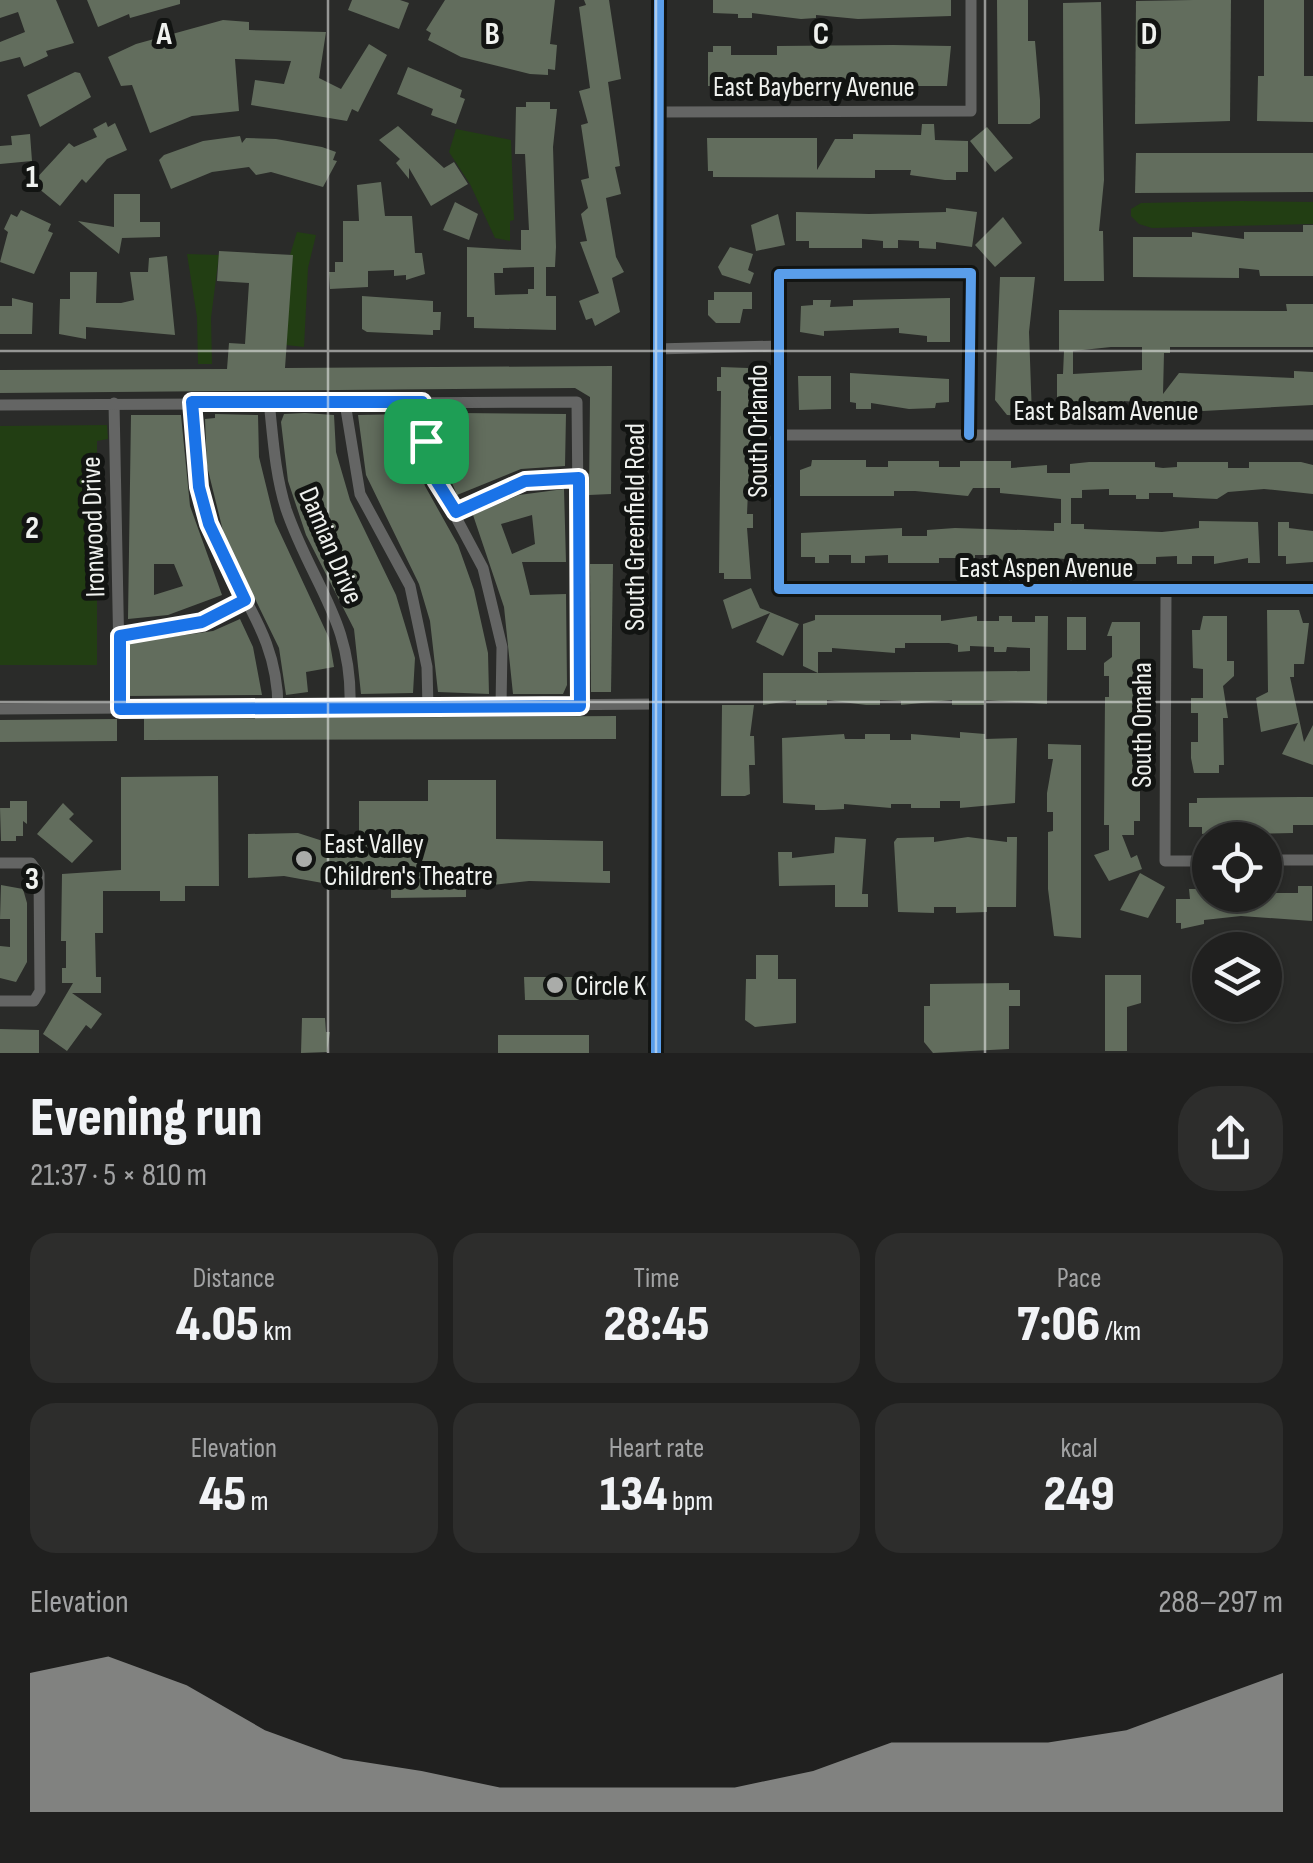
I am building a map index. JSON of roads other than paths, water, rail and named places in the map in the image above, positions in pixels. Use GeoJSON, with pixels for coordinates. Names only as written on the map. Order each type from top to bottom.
{"type":"FeatureCollection","features":[{"type":"Feature","properties":{"kind":"main road","name":"South Greenfield Road"},"geometry":{"type":"LineString","coordinates":[[656,1053],[658,0]]}},
{"type":"Feature","properties":{"kind":"street","name":"East Bayberry Avenue"},"geometry":{"type":"LineString","coordinates":[[658,112],[971,111],[971,0]]}},
{"type":"Feature","properties":{"kind":"street","name":"South Orlando"},"geometry":{"type":"LineString","coordinates":[[779,589],[779,274],[971,273],[970,436]]}},
{"type":"Feature","properties":{"kind":"street"},"geometry":{"type":"LineString","coordinates":[[656,349],[779,346]]}},
{"type":"Feature","properties":{"kind":"street"},"geometry":{"type":"LineString","coordinates":[[192,402],[199,487],[209,524],[269,641],[278,675],[278,708]]}},
{"type":"Feature","properties":{"kind":"street","name":"Damian Drive"},"geometry":{"type":"LineString","coordinates":[[269,402],[276,476],[287,512],[344,632],[352,672],[350,707]]}},
{"type":"Feature","properties":{"kind":"street"},"geometry":{"type":"LineString","coordinates":[[422,402],[436,480],[483,568],[502,647],[501,706]]}},
{"type":"Feature","properties":{"kind":"street"},"geometry":{"type":"LineString","coordinates":[[0,405],[578,402],[580,706]]}},
{"type":"Feature","properties":{"kind":"street","name":"Ironwood Drive"},"geometry":{"type":"LineString","coordinates":[[114,403],[120,709]]}},
{"type":"Feature","properties":{"kind":"street"},"geometry":{"type":"LineString","coordinates":[[345,403],[360,494],[410,586],[424,649],[428,708]]}},
{"type":"Feature","properties":{"kind":"street","name":"East Balsam Avenue"},"geometry":{"type":"LineString","coordinates":[[779,435],[1313,435]]}},
{"type":"Feature","properties":{"kind":"street"},"geometry":{"type":"LineString","coordinates":[[456,512],[525,481],[579,478]]}},
{"type":"Feature","properties":{"kind":"street","name":"East Aspen Avenue"},"geometry":{"type":"LineString","coordinates":[[779,589],[1313,589]]}},
{"type":"Feature","properties":{"kind":"street","name":"South Omaha"},"geometry":{"type":"LineString","coordinates":[[1166,590],[1165,861],[1192,861]]}},
{"type":"Feature","properties":{"kind":"street"},"geometry":{"type":"LineString","coordinates":[[120,636],[202,622],[245,600]]}},
{"type":"Feature","properties":{"kind":"street"},"geometry":{"type":"LineString","coordinates":[[0,709],[657,704]]}},
{"type":"Feature","properties":{"kind":"street"},"geometry":{"type":"LineString","coordinates":[[1282,860],[1313,860]]}},
{"type":"Feature","properties":{"kind":"street"},"geometry":{"type":"LineString","coordinates":[[0,863],[30,863],[39,874],[40,991],[34,1001],[0,1001]]}},
{"type":"Feature","properties":{"kind":"place","name":"East Valley Children's Theatre"},"geometry":{"type":"Point","coordinates":[304,859]}},
{"type":"Feature","properties":{"kind":"place","name":"Circle K"},"geometry":{"type":"Point","coordinates":[555,985]}}]}
